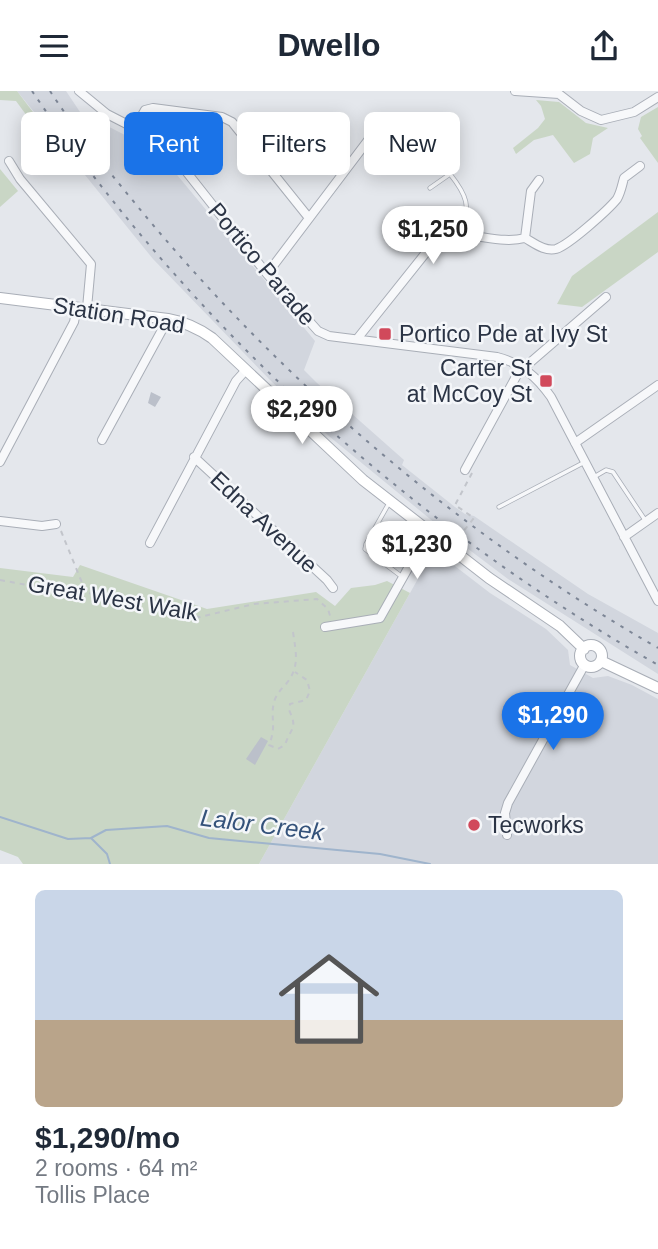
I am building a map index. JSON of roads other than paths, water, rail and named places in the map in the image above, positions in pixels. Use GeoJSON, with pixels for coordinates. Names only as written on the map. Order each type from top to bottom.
{"type":"FeatureCollection","features":[{"type":"Feature","properties":{"kind":"main road","name":"Station Road"},"geometry":{"type":"LineString","coordinates":[[0,298],[181,321],[200,330],[363,480],[489,578],[560,626],[584,649]]}},
{"type":"Feature","properties":{"kind":"main road"},"geometry":{"type":"LineString","coordinates":[[590,645],[597,647],[601,652],[601,661],[594,666],[585,664],[581,655],[590,645]]}},
{"type":"Feature","properties":{"kind":"main road"},"geometry":{"type":"LineString","coordinates":[[601,661],[658,688]]}},
{"type":"Feature","properties":{"kind":"street","name":"Portico Parade"},"geometry":{"type":"LineString","coordinates":[[79,91],[107,114],[124,122]]}},
{"type":"Feature","properties":{"kind":"street"},"geometry":{"type":"LineString","coordinates":[[515,91],[559,94],[600,120],[634,112],[658,97]]}},
{"type":"Feature","properties":{"kind":"street"},"geometry":{"type":"LineString","coordinates":[[144,112],[153,108],[184,112]]}},
{"type":"Feature","properties":{"kind":"street"},"geometry":{"type":"LineString","coordinates":[[223,118],[232,122],[309,218]]}},
{"type":"Feature","properties":{"kind":"street"},"geometry":{"type":"LineString","coordinates":[[267,274],[364,146]]}},
{"type":"Feature","properties":{"kind":"street"},"geometry":{"type":"LineString","coordinates":[[0,462],[82,307],[91,264],[20,179],[9,161]]}},
{"type":"Feature","properties":{"kind":"street"},"geometry":{"type":"LineString","coordinates":[[357,339],[436,240],[445,235],[513,241],[525,238],[544,249],[556,249],[570,241],[604,212],[622,190],[624,177],[640,166]]}},
{"type":"Feature","properties":{"kind":"street","name":"Portico Parade"},"geometry":{"type":"LineString","coordinates":[[189,175],[267,274],[318,331],[329,336],[497,357],[524,368]]}},
{"type":"Feature","properties":{"kind":"street"},"geometry":{"type":"LineString","coordinates":[[525,238],[531,191],[539,180]]}},
{"type":"Feature","properties":{"kind":"street"},"geometry":{"type":"LineString","coordinates":[[412,235],[429,248]]}},
{"type":"Feature","properties":{"kind":"street"},"geometry":{"type":"LineString","coordinates":[[465,470],[512,381],[606,297]]}},
{"type":"Feature","properties":{"kind":"street"},"geometry":{"type":"LineString","coordinates":[[102,440],[168,319]]}},
{"type":"Feature","properties":{"kind":"street"},"geometry":{"type":"LineString","coordinates":[[524,368],[539,381],[551,397],[658,601]]}},
{"type":"Feature","properties":{"kind":"street"},"geometry":{"type":"LineString","coordinates":[[150,543],[236,380],[244,371]]}},
{"type":"Feature","properties":{"kind":"street"},"geometry":{"type":"LineString","coordinates":[[575,443],[658,385]]}},
{"type":"Feature","properties":{"kind":"street","name":"Edna Avenue"},"geometry":{"type":"LineString","coordinates":[[194,457],[333,588]]}},
{"type":"Feature","properties":{"kind":"street"},"geometry":{"type":"LineString","coordinates":[[624,537],[658,513]]}},
{"type":"Feature","properties":{"kind":"street"},"geometry":{"type":"LineString","coordinates":[[0,521],[43,526],[56,524]]}},
{"type":"Feature","properties":{"kind":"street"},"geometry":{"type":"LineString","coordinates":[[329,627],[380,618],[429,531]]}},
{"type":"Feature","properties":{"kind":"street"},"geometry":{"type":"LineString","coordinates":[[507,835],[505,813],[508,803],[585,664]]}},
{"type":"Feature","properties":{"kind":"lane"},"geometry":{"type":"LineString","coordinates":[[430,188],[450,174],[463,190],[468,203],[465,236]]}},
{"type":"Feature","properties":{"kind":"lane"},"geometry":{"type":"LineString","coordinates":[[499,507],[585,462]]}},
{"type":"Feature","properties":{"kind":"lane"},"geometry":{"type":"LineString","coordinates":[[593,477],[606,470],[613,472],[646,521]]}},
{"type":"Feature","properties":{"kind":"lane"},"geometry":{"type":"LineString","coordinates":[[390,502],[365,549],[402,578]]}},
{"type":"Feature","properties":{"kind":"waterway"},"geometry":{"type":"LineString","coordinates":[[0,817],[68,839],[91,838],[107,854],[110,864]]}},
{"type":"Feature","properties":{"kind":"waterway","name":"Lalor Creek"},"geometry":{"type":"LineString","coordinates":[[91,838],[106,830],[167,826],[209,838],[380,854],[430,864]]}},
{"type":"Feature","properties":{"kind":"railway"},"geometry":{"type":"LineString","coordinates":[[32,91],[94,177],[162,260],[235,339],[312,414],[394,484],[479,549],[567,610],[658,665]]}},
{"type":"Feature","properties":{"kind":"railway"},"geometry":{"type":"LineString","coordinates":[[50,91],[107,169],[198,277],[318,397],[447,507],[586,604],[658,648]]}},
{"type":"Feature","properties":{"kind":"place","name":"Portico Pde at Ivy St"},"geometry":{"type":"Point","coordinates":[385,334]}},
{"type":"Feature","properties":{"kind":"place","name":"Carter St at McCoy St"},"geometry":{"type":"Point","coordinates":[546,381]}},
{"type":"Feature","properties":{"kind":"place","name":"Tecworks"},"geometry":{"type":"Point","coordinates":[474,825]}}]}
